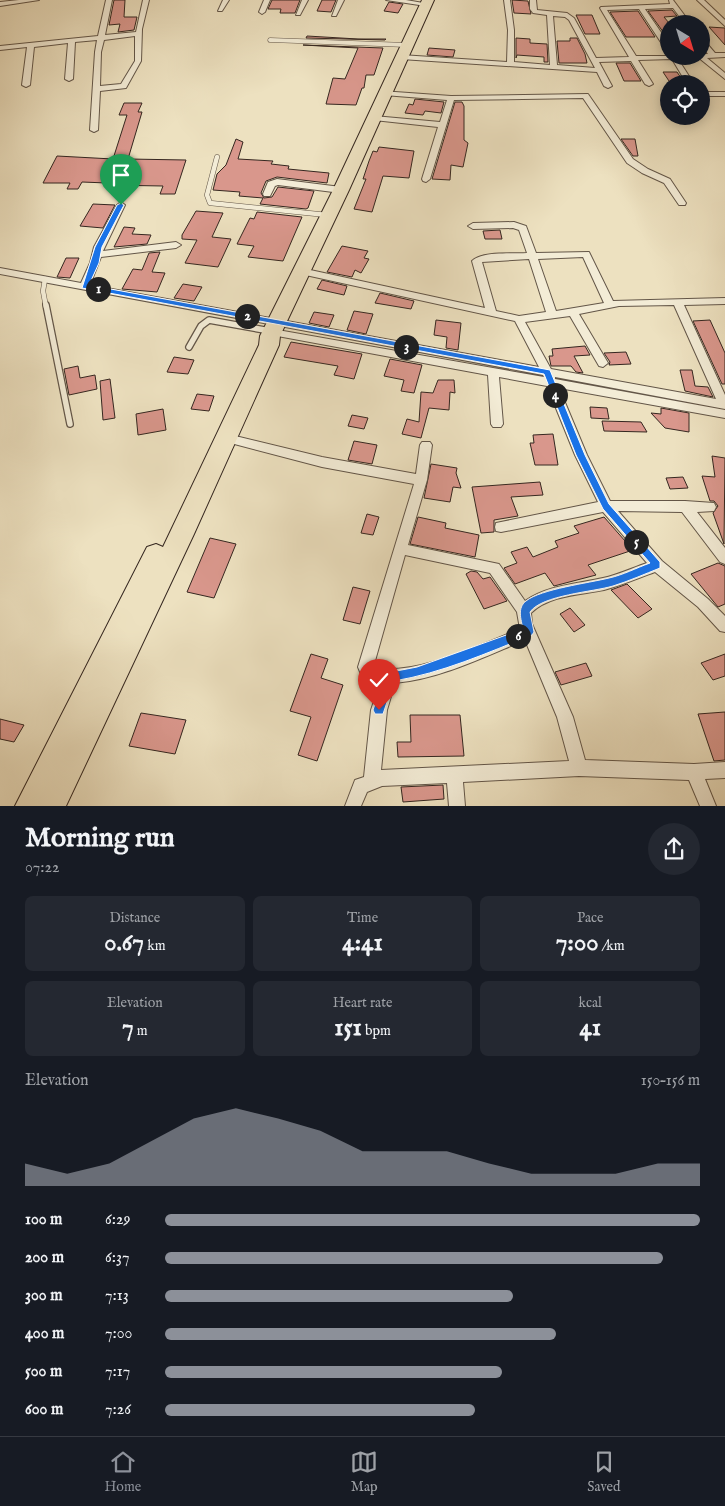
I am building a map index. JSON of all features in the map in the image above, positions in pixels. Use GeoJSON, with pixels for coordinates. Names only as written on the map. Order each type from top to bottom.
{"type":"FeatureCollection","features":[{"type":"Feature","properties":{"kind":"highway"},"geometry":{"type":"LineString","coordinates":[[50,806],[227,438],[270,345],[273,330],[329,216],[427,2]]}},
{"type":"Feature","properties":{"kind":"highway"},"geometry":{"type":"LineString","coordinates":[[30,806],[260,343],[273,330]]}},
{"type":"Feature","properties":{"kind":"street"},"geometry":{"type":"LineString","coordinates":[[0,4],[36,0]]}},
{"type":"Feature","properties":{"kind":"street"},"geometry":{"type":"LineString","coordinates":[[94,130],[100,37],[109,0]]}},
{"type":"Feature","properties":{"kind":"street"},"geometry":{"type":"LineString","coordinates":[[96,89],[123,86],[138,61],[141,14],[146,0]]}},
{"type":"Feature","properties":{"kind":"street"},"geometry":{"type":"LineString","coordinates":[[220,10],[226,0]]}},
{"type":"Feature","properties":{"kind":"street"},"geometry":{"type":"LineString","coordinates":[[262,12],[267,0]]}},
{"type":"Feature","properties":{"kind":"street"},"geometry":{"type":"LineString","coordinates":[[298,14],[305,0]]}},
{"type":"Feature","properties":{"kind":"street"},"geometry":{"type":"LineString","coordinates":[[334,15],[340,0]]}},
{"type":"Feature","properties":{"kind":"street"},"geometry":{"type":"LineString","coordinates":[[389,0],[427,2]]}},
{"type":"Feature","properties":{"kind":"street"},"geometry":{"type":"LineString","coordinates":[[507,0],[511,30],[510,65]]}},
{"type":"Feature","properties":{"kind":"street"},"geometry":{"type":"LineString","coordinates":[[523,0],[533,0],[533,11],[569,16],[608,86]]}},
{"type":"Feature","properties":{"kind":"street"},"geometry":{"type":"LineString","coordinates":[[670,0],[682,15]]}},
{"type":"Feature","properties":{"kind":"street"},"geometry":{"type":"LineString","coordinates":[[700,0],[725,24]]}},
{"type":"Feature","properties":{"kind":"street"},"geometry":{"type":"LineString","coordinates":[[649,84],[602,8],[675,6]]}},
{"type":"Feature","properties":{"kind":"street"},"geometry":{"type":"LineString","coordinates":[[641,7],[660,36]]}},
{"type":"Feature","properties":{"kind":"street"},"geometry":{"type":"LineString","coordinates":[[550,14],[554,67]]}},
{"type":"Feature","properties":{"kind":"street"},"geometry":{"type":"LineString","coordinates":[[0,48],[139,34]]}},
{"type":"Feature","properties":{"kind":"street"},"geometry":{"type":"LineString","coordinates":[[68,79],[72,40]]}},
{"type":"Feature","properties":{"kind":"street"},"geometry":{"type":"LineString","coordinates":[[26,85],[31,45]]}},
{"type":"Feature","properties":{"kind":"street"},"geometry":{"type":"LineString","coordinates":[[404,51],[510,65],[600,70]]}},
{"type":"Feature","properties":{"kind":"street"},"geometry":{"type":"LineString","coordinates":[[710,51],[714,56]]}},
{"type":"Feature","properties":{"kind":"street"},"geometry":{"type":"LineString","coordinates":[[710,56],[725,56]]}},
{"type":"Feature","properties":{"kind":"street"},"geometry":{"type":"LineString","coordinates":[[595,60],[660,58]]}},
{"type":"Feature","properties":{"kind":"street"},"geometry":{"type":"LineString","coordinates":[[710,64],[725,77]]}},
{"type":"Feature","properties":{"kind":"street"},"geometry":{"type":"LineString","coordinates":[[384,93],[451,98],[585,96],[630,161],[645,171],[667,181],[682,203]]}},
{"type":"Feature","properties":{"kind":"street"},"geometry":{"type":"LineString","coordinates":[[710,94],[725,94]]}},
{"type":"Feature","properties":{"kind":"street"},"geometry":{"type":"LineString","coordinates":[[426,179],[451,98]]}},
{"type":"Feature","properties":{"kind":"street"},"geometry":{"type":"LineString","coordinates":[[374,118],[442,125]]}},
{"type":"Feature","properties":{"kind":"street"},"geometry":{"type":"LineString","coordinates":[[267,194],[271,184],[277,182],[341,190]]}},
{"type":"Feature","properties":{"kind":"street"},"geometry":{"type":"LineString","coordinates":[[85,286],[99,247],[121,205]]}},
{"type":"Feature","properties":{"kind":"street"},"geometry":{"type":"LineString","coordinates":[[473,226],[520,226],[525,232],[552,315]]}},
{"type":"Feature","properties":{"kind":"street"},"geometry":{"type":"LineString","coordinates":[[97,255],[176,245]]}},
{"type":"Feature","properties":{"kind":"street"},"geometry":{"type":"LineString","coordinates":[[491,312],[479,259],[532,254],[586,254],[610,305]]}},
{"type":"Feature","properties":{"kind":"street"},"geometry":{"type":"LineString","coordinates":[[0,271],[85,286],[273,330],[493,373],[549,378]]}},
{"type":"Feature","properties":{"kind":"street"},"geometry":{"type":"LineString","coordinates":[[301,271],[519,319],[610,305],[644,302],[725,301]]}},
{"type":"Feature","properties":{"kind":"street"},"geometry":{"type":"LineString","coordinates":[[678,303],[725,408]]}},
{"type":"Feature","properties":{"kind":"street"},"geometry":{"type":"LineString","coordinates":[[573,312],[602,363]]}},
{"type":"Feature","properties":{"kind":"street"},"geometry":{"type":"LineString","coordinates":[[519,319],[549,378],[569,422],[581,455],[606,506],[657,565],[703,603],[725,626]]}},
{"type":"Feature","properties":{"kind":"street"},"geometry":{"type":"LineString","coordinates":[[273,330],[725,408]]}},
{"type":"Feature","properties":{"kind":"street"},"geometry":{"type":"LineString","coordinates":[[493,373],[498,424]]}},
{"type":"Feature","properties":{"kind":"street"},"geometry":{"type":"LineString","coordinates":[[227,438],[322,462],[421,480]]}},
{"type":"Feature","properties":{"kind":"street"},"geometry":{"type":"LineString","coordinates":[[426,445],[421,480],[402,549],[364,667],[368,674],[376,678],[426,669],[529,632]]}},
{"type":"Feature","properties":{"kind":"street"},"geometry":{"type":"LineString","coordinates":[[501,527],[606,506],[710,507]]}},
{"type":"Feature","properties":{"kind":"street"},"geometry":{"type":"LineString","coordinates":[[685,506],[725,558]]}},
{"type":"Feature","properties":{"kind":"street"},"geometry":{"type":"LineString","coordinates":[[402,549],[494,568],[500,573],[524,611],[529,632],[565,717],[579,768]]}},
{"type":"Feature","properties":{"kind":"street"},"geometry":{"type":"LineString","coordinates":[[524,611],[530,604],[543,598],[612,582],[657,565]]}},
{"type":"Feature","properties":{"kind":"street"},"geometry":{"type":"LineString","coordinates":[[372,781],[379,710],[390,676]]}},
{"type":"Feature","properties":{"kind":"street"},"geometry":{"type":"LineString","coordinates":[[353,806],[361,786],[382,778],[579,768],[694,772],[725,770]]}},
{"type":"Feature","properties":{"kind":"street"},"geometry":{"type":"LineString","coordinates":[[694,772],[708,806]]}},
{"type":"Feature","properties":{"kind":"street"},"geometry":{"type":"LineString","coordinates":[[456,775],[457,806]]}},
{"type":"Feature","properties":{"kind":"lane"},"geometry":{"type":"LineString","coordinates":[[270,40],[404,51]]}},
{"type":"Feature","properties":{"kind":"lane"},"geometry":{"type":"LineString","coordinates":[[217,157],[207,196],[210,203],[329,216]]}},
{"type":"Feature","properties":{"kind":"lane"},"geometry":{"type":"LineString","coordinates":[[45,279],[43,291],[70,424]]}},
{"type":"Feature","properties":{"kind":"lane"},"geometry":{"type":"LineString","coordinates":[[189,347],[201,326],[209,320],[273,330]]}},
{"type":"Feature","properties":{"kind":"building"},"geometry":{"type":"Polygon","coordinates":[[[114,0],[125,0],[124,17],[137,17],[134,30],[118,32],[120,24],[109,25],[114,0]]]}},
{"type":"Feature","properties":{"kind":"building"},"geometry":{"type":"Polygon","coordinates":[[[272,0],[300,0],[295,13],[280,13],[281,9],[268,9],[272,0]]]}},
{"type":"Feature","properties":{"kind":"building"},"geometry":{"type":"Polygon","coordinates":[[[322,0],[336,0],[331,12],[317,11],[322,0]]]}},
{"type":"Feature","properties":{"kind":"building"},"geometry":{"type":"Polygon","coordinates":[[[512,0],[528,1],[531,14],[514,13],[512,0]]]}},
{"type":"Feature","properties":{"kind":"building"},"geometry":{"type":"Polygon","coordinates":[[[389,2],[403,4],[398,13],[384,11],[389,2]]]}},
{"type":"Feature","properties":{"kind":"building"},"geometry":{"type":"Polygon","coordinates":[[[672,10],[676,15],[660,15],[660,28],[648,11],[672,10]]]}},
{"type":"Feature","properties":{"kind":"building"},"geometry":{"type":"Polygon","coordinates":[[[638,11],[655,37],[626,37],[610,12],[638,11]]]}},
{"type":"Feature","properties":{"kind":"building"},"geometry":{"type":"Polygon","coordinates":[[[576,15],[592,15],[600,34],[585,34],[576,15]]]}},
{"type":"Feature","properties":{"kind":"building"},"geometry":{"type":"Polygon","coordinates":[[[710,27],[725,28],[725,45],[710,28],[710,27]]]}},
{"type":"Feature","properties":{"kind":"building"},"geometry":{"type":"Polygon","coordinates":[[[307,36],[386,39],[385,40],[306,38],[307,36]]]}},
{"type":"Feature","properties":{"kind":"building"},"geometry":{"type":"Polygon","coordinates":[[[516,38],[530,39],[530,43],[547,44],[548,62],[544,62],[544,57],[517,55],[516,58],[516,38]]]}},
{"type":"Feature","properties":{"kind":"building"},"geometry":{"type":"Polygon","coordinates":[[[570,38],[577,38],[587,63],[559,63],[557,41],[570,41],[570,38]]]}},
{"type":"Feature","properties":{"kind":"building"},"geometry":{"type":"Polygon","coordinates":[[[303,45],[383,48],[374,75],[366,75],[364,88],[362,88],[356,105],[326,104],[333,78],[345,79],[358,48],[303,45]]]}},
{"type":"Feature","properties":{"kind":"building"},"geometry":{"type":"Polygon","coordinates":[[[429,48],[455,50],[453,57],[427,55],[429,48]]]}},
{"type":"Feature","properties":{"kind":"building"},"geometry":{"type":"Polygon","coordinates":[[[616,63],[630,63],[641,81],[624,81],[616,63]]]}},
{"type":"Feature","properties":{"kind":"building"},"geometry":{"type":"Polygon","coordinates":[[[663,72],[677,72],[679,75],[665,75],[663,72]]]}},
{"type":"Feature","properties":{"kind":"building"},"geometry":{"type":"Polygon","coordinates":[[[415,99],[444,102],[441,113],[425,111],[423,115],[405,113],[409,104],[413,105],[415,99]]]}},
{"type":"Feature","properties":{"kind":"building"},"geometry":{"type":"Polygon","coordinates":[[[455,102],[462,102],[464,106],[464,140],[468,143],[463,167],[451,165],[450,180],[432,179],[455,102]]]}},
{"type":"Feature","properties":{"kind":"building"},"geometry":{"type":"Polygon","coordinates":[[[124,103],[142,103],[138,112],[142,112],[128,159],[186,160],[175,194],[160,194],[163,186],[106,185],[107,183],[82,182],[78,189],[67,189],[70,183],[43,183],[57,156],[113,159],[127,115],[119,115],[124,103]]]}},
{"type":"Feature","properties":{"kind":"building"},"geometry":{"type":"Polygon","coordinates":[[[236,139],[243,142],[238,159],[273,161],[271,164],[289,166],[288,169],[329,173],[327,183],[277,177],[266,181],[261,193],[264,198],[272,197],[278,187],[314,191],[306,209],[260,204],[263,198],[239,196],[240,192],[213,190],[217,174],[226,165],[236,139]]]}},
{"type":"Feature","properties":{"kind":"building"},"geometry":{"type":"Polygon","coordinates":[[[621,139],[635,139],[638,156],[633,156],[621,139]]]}},
{"type":"Feature","properties":{"kind":"building"},"geometry":{"type":"Polygon","coordinates":[[[379,147],[414,151],[409,178],[383,176],[372,212],[354,209],[366,179],[363,179],[373,151],[377,152],[379,147]]]}},
{"type":"Feature","properties":{"kind":"building"},"geometry":{"type":"Polygon","coordinates":[[[93,204],[115,205],[103,228],[80,226],[93,204]]]}},
{"type":"Feature","properties":{"kind":"building"},"geometry":{"type":"Polygon","coordinates":[[[196,211],[223,213],[212,237],[231,239],[218,267],[185,263],[197,240],[182,239],[182,235],[196,211]]]}},
{"type":"Feature","properties":{"kind":"building"},"geometry":{"type":"Polygon","coordinates":[[[257,212],[302,217],[283,261],[248,257],[254,246],[237,244],[250,218],[254,219],[257,212]]]}},
{"type":"Feature","properties":{"kind":"building"},"geometry":{"type":"Polygon","coordinates":[[[124,227],[135,228],[132,234],[151,235],[147,244],[114,247],[124,227]]]}},
{"type":"Feature","properties":{"kind":"building"},"geometry":{"type":"Polygon","coordinates":[[[500,230],[502,239],[485,239],[483,231],[500,230]]]}},
{"type":"Feature","properties":{"kind":"building"},"geometry":{"type":"Polygon","coordinates":[[[342,246],[368,251],[364,258],[369,259],[361,273],[355,270],[352,277],[327,272],[342,246]]]}},
{"type":"Feature","properties":{"kind":"building"},"geometry":{"type":"Polygon","coordinates":[[[160,252],[152,272],[165,273],[157,292],[122,289],[133,269],[142,270],[149,253],[160,252]]]}},
{"type":"Feature","properties":{"kind":"building"},"geometry":{"type":"Polygon","coordinates":[[[66,258],[79,258],[70,278],[57,277],[66,258]]]}},
{"type":"Feature","properties":{"kind":"building"},"geometry":{"type":"Polygon","coordinates":[[[322,280],[347,286],[344,295],[317,289],[322,280]]]}},
{"type":"Feature","properties":{"kind":"building"},"geometry":{"type":"Polygon","coordinates":[[[183,284],[202,287],[194,301],[174,298],[183,284]]]}},
{"type":"Feature","properties":{"kind":"building"},"geometry":{"type":"Polygon","coordinates":[[[380,293],[414,301],[411,309],[375,303],[380,293]]]}},
{"type":"Feature","properties":{"kind":"building"},"geometry":{"type":"Polygon","coordinates":[[[354,311],[373,314],[366,334],[347,330],[354,311]]]}},
{"type":"Feature","properties":{"kind":"building"},"geometry":{"type":"Polygon","coordinates":[[[314,312],[334,315],[329,327],[309,323],[314,312]]]}},
{"type":"Feature","properties":{"kind":"building"},"geometry":{"type":"Polygon","coordinates":[[[436,320],[461,323],[458,350],[446,348],[447,337],[434,335],[436,320]]]}},
{"type":"Feature","properties":{"kind":"building"},"geometry":{"type":"Polygon","coordinates":[[[710,320],[725,353],[725,384],[722,384],[693,321],[710,320]]]}},
{"type":"Feature","properties":{"kind":"building"},"geometry":{"type":"Polygon","coordinates":[[[291,342],[362,354],[354,379],[334,375],[338,366],[284,357],[291,342]]]}},
{"type":"Feature","properties":{"kind":"building"},"geometry":{"type":"Polygon","coordinates":[[[585,346],[590,355],[574,356],[583,373],[576,372],[571,366],[551,366],[549,356],[553,356],[552,349],[585,346]]]}},
{"type":"Feature","properties":{"kind":"building"},"geometry":{"type":"Polygon","coordinates":[[[626,352],[631,364],[609,365],[610,362],[604,353],[626,352]]]}},
{"type":"Feature","properties":{"kind":"building"},"geometry":{"type":"Polygon","coordinates":[[[174,357],[194,360],[188,374],[167,372],[174,357]]]}},
{"type":"Feature","properties":{"kind":"building"},"geometry":{"type":"Polygon","coordinates":[[[390,359],[422,365],[414,393],[401,391],[404,380],[384,376],[390,359]]]}},
{"type":"Feature","properties":{"kind":"building"},"geometry":{"type":"Polygon","coordinates":[[[78,366],[80,378],[95,375],[97,389],[69,395],[64,369],[78,366]]]}},
{"type":"Feature","properties":{"kind":"building"},"geometry":{"type":"Polygon","coordinates":[[[680,370],[692,370],[695,386],[708,387],[713,397],[685,391],[680,370]]]}},
{"type":"Feature","properties":{"kind":"building"},"geometry":{"type":"Polygon","coordinates":[[[110,379],[115,418],[103,420],[100,381],[110,379]]]}},
{"type":"Feature","properties":{"kind":"building"},"geometry":{"type":"Polygon","coordinates":[[[438,380],[454,380],[455,393],[450,392],[449,410],[429,408],[421,438],[402,434],[407,419],[419,422],[421,392],[433,393],[438,380]]]}},
{"type":"Feature","properties":{"kind":"building"},"geometry":{"type":"Polygon","coordinates":[[[197,394],[214,396],[209,411],[191,409],[197,394]]]}},
{"type":"Feature","properties":{"kind":"building"},"geometry":{"type":"Polygon","coordinates":[[[590,407],[607,408],[609,419],[591,418],[590,407]]]}},
{"type":"Feature","properties":{"kind":"building"},"geometry":{"type":"Polygon","coordinates":[[[661,408],[689,413],[689,432],[665,428],[651,413],[661,414],[661,408]]]}},
{"type":"Feature","properties":{"kind":"building"},"geometry":{"type":"Polygon","coordinates":[[[163,409],[166,430],[138,435],[136,414],[163,409]]]}},
{"type":"Feature","properties":{"kind":"building"},"geometry":{"type":"Polygon","coordinates":[[[352,415],[368,418],[364,429],[348,426],[352,415]]]}},
{"type":"Feature","properties":{"kind":"building"},"geometry":{"type":"Polygon","coordinates":[[[602,421],[641,422],[647,432],[604,431],[602,421]]]}},
{"type":"Feature","properties":{"kind":"building"},"geometry":{"type":"Polygon","coordinates":[[[553,434],[558,465],[535,465],[530,443],[534,443],[533,435],[553,434]]]}},
{"type":"Feature","properties":{"kind":"building"},"geometry":{"type":"Polygon","coordinates":[[[354,441],[377,445],[372,464],[348,460],[354,441]]]}},
{"type":"Feature","properties":{"kind":"building"},"geometry":{"type":"Polygon","coordinates":[[[712,456],[725,458],[724,544],[713,513],[718,506],[714,501],[710,501],[702,476],[715,477],[712,456]]]}},
{"type":"Feature","properties":{"kind":"building"},"geometry":{"type":"Polygon","coordinates":[[[431,464],[457,468],[456,473],[461,488],[453,487],[450,502],[424,498],[431,464]]]}},
{"type":"Feature","properties":{"kind":"building"},"geometry":{"type":"Polygon","coordinates":[[[683,477],[688,488],[670,489],[666,478],[683,477]]]}},
{"type":"Feature","properties":{"kind":"building"},"geometry":{"type":"Polygon","coordinates":[[[540,482],[543,495],[511,497],[518,516],[494,520],[494,532],[481,533],[472,487],[540,482]]]}},
{"type":"Feature","properties":{"kind":"building"},"geometry":{"type":"Polygon","coordinates":[[[367,514],[379,517],[373,535],[361,533],[367,514]]]}},
{"type":"Feature","properties":{"kind":"building"},"geometry":{"type":"Polygon","coordinates":[[[418,517],[446,523],[445,528],[479,535],[475,557],[410,544],[418,517]]]}},
{"type":"Feature","properties":{"kind":"building"},"geometry":{"type":"Polygon","coordinates":[[[604,517],[633,550],[588,565],[596,575],[554,586],[545,573],[515,584],[504,568],[517,563],[511,552],[527,547],[533,557],[558,547],[555,541],[579,533],[574,526],[604,517]]]}},
{"type":"Feature","properties":{"kind":"building"},"geometry":{"type":"Polygon","coordinates":[[[210,538],[236,544],[214,598],[187,592],[210,538]]]}},
{"type":"Feature","properties":{"kind":"building"},"geometry":{"type":"Polygon","coordinates":[[[718,563],[725,566],[725,604],[718,607],[691,574],[718,563]]]}},
{"type":"Feature","properties":{"kind":"building"},"geometry":{"type":"Polygon","coordinates":[[[471,571],[477,572],[483,579],[490,577],[507,601],[484,609],[466,574],[471,571]]]}},
{"type":"Feature","properties":{"kind":"building"},"geometry":{"type":"Polygon","coordinates":[[[627,584],[652,609],[638,618],[611,590],[627,584]]]}},
{"type":"Feature","properties":{"kind":"building"},"geometry":{"type":"Polygon","coordinates":[[[353,587],[370,591],[360,624],[343,620],[353,587]]]}},
{"type":"Feature","properties":{"kind":"building"},"geometry":{"type":"Polygon","coordinates":[[[570,608],[585,625],[574,632],[560,614],[570,608]]]}},
{"type":"Feature","properties":{"kind":"building"},"geometry":{"type":"Polygon","coordinates":[[[311,654],[328,659],[321,678],[343,685],[317,761],[298,755],[311,717],[290,711],[311,654]]]}},
{"type":"Feature","properties":{"kind":"building"},"geometry":{"type":"Polygon","coordinates":[[[725,654],[725,676],[713,680],[701,663],[725,654]]]}},
{"type":"Feature","properties":{"kind":"building"},"geometry":{"type":"Polygon","coordinates":[[[586,663],[592,676],[561,685],[555,672],[586,663]]]}},
{"type":"Feature","properties":{"kind":"building"},"geometry":{"type":"Polygon","coordinates":[[[725,712],[725,760],[714,761],[698,714],[725,712]]]}},
{"type":"Feature","properties":{"kind":"building"},"geometry":{"type":"Polygon","coordinates":[[[141,713],[186,720],[175,754],[129,746],[141,713]]]}},
{"type":"Feature","properties":{"kind":"building"},"geometry":{"type":"Polygon","coordinates":[[[410,715],[460,715],[464,756],[398,757],[397,742],[411,742],[410,715]]]}},
{"type":"Feature","properties":{"kind":"building"},"geometry":{"type":"Polygon","coordinates":[[[0,719],[24,725],[14,742],[0,739],[0,719]]]}},
{"type":"Feature","properties":{"kind":"building"},"geometry":{"type":"Polygon","coordinates":[[[443,785],[444,799],[403,802],[401,787],[443,785]]]}},
{"type":"Feature","properties":{"kind":"route"},"geometry":{"type":"LineString","coordinates":[[121,205],[99,247],[95,263],[85,286],[388,344],[547,372],[550,384],[569,422],[581,455],[606,506],[657,565],[612,582],[543,598],[530,604],[524,611],[525,624],[529,632],[470,655],[417,672],[390,676],[379,710]]}}]}
